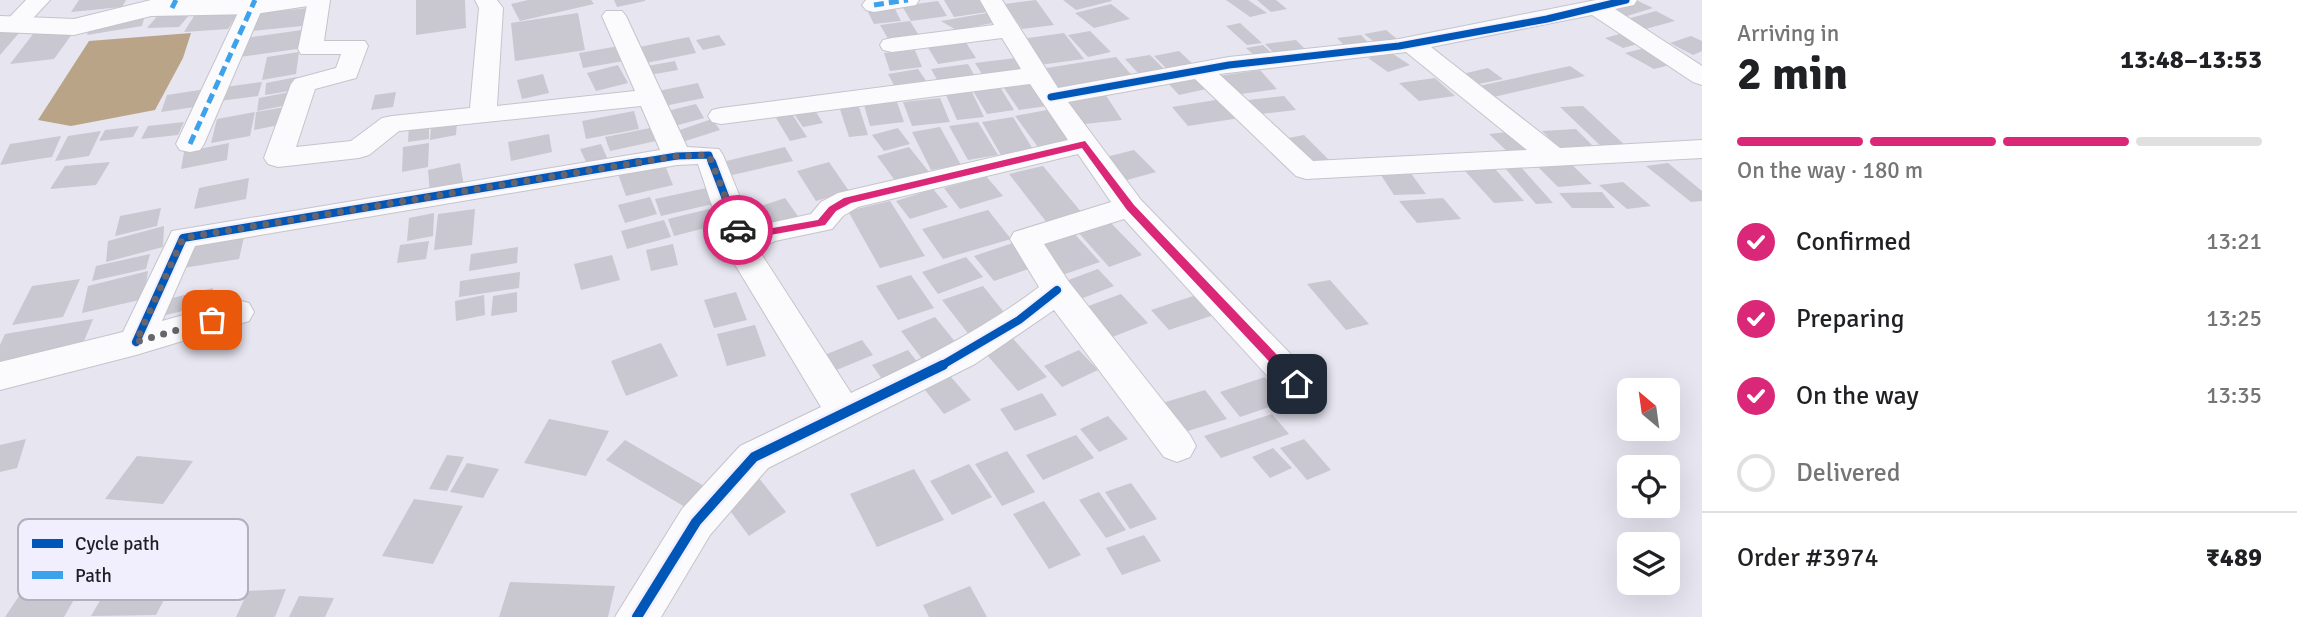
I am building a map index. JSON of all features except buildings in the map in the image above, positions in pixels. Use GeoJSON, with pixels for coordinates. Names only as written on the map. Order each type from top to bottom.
{"type":"FeatureCollection","features":[{"type":"Feature","properties":{"kind":"street"},"geometry":{"type":"LineString","coordinates":[[8,24],[39,0]]}},
{"type":"Feature","properties":{"kind":"street"},"geometry":{"type":"LineString","coordinates":[[8,24],[74,27],[174,4],[299,0]]}},
{"type":"Feature","properties":{"kind":"street"},"geometry":{"type":"LineString","coordinates":[[319,0],[310,49],[356,46],[347,73],[304,84],[278,158],[359,149],[392,124],[652,97]]}},
{"type":"Feature","properties":{"kind":"street"},"geometry":{"type":"LineString","coordinates":[[483,115],[491,8],[486,0]]}},
{"type":"Feature","properties":{"kind":"street"},"geometry":{"type":"LineString","coordinates":[[874,5],[908,0]]}},
{"type":"Feature","properties":{"kind":"street"},"geometry":{"type":"LineString","coordinates":[[721,116],[1200,70],[1411,44],[1547,19],[1626,0]]}},
{"type":"Feature","properties":{"kind":"street"},"geometry":{"type":"LineString","coordinates":[[995,1],[1009,30],[1044,86],[1130,207],[1297,384]]}},
{"type":"Feature","properties":{"kind":"street"},"geometry":{"type":"LineString","coordinates":[[190,144],[255,3]]}},
{"type":"Feature","properties":{"kind":"street"},"geometry":{"type":"LineString","coordinates":[[1596,7],[1702,77]]}},
{"type":"Feature","properties":{"kind":"street"},"geometry":{"type":"LineString","coordinates":[[614,16],[677,156]]}},
{"type":"Feature","properties":{"kind":"street"},"geometry":{"type":"LineString","coordinates":[[892,45],[1009,30]]}},
{"type":"Feature","properties":{"kind":"street"},"geometry":{"type":"LineString","coordinates":[[1411,44],[1555,158]]}},
{"type":"Feature","properties":{"kind":"street"},"geometry":{"type":"LineString","coordinates":[[1200,70],[1307,170],[1702,149]]}},
{"type":"Feature","properties":{"kind":"street"},"geometry":{"type":"LineString","coordinates":[[743,244],[767,232],[821,222],[832,209],[848,200],[1085,144]]}},
{"type":"Feature","properties":{"kind":"street"},"geometry":{"type":"LineString","coordinates":[[136,342],[183,238],[677,156],[709,155],[744,253],[845,415]]}},
{"type":"Feature","properties":{"kind":"street"},"geometry":{"type":"LineString","coordinates":[[1130,207],[1025,239],[1057,290],[1177,446]]}},
{"type":"Feature","properties":{"kind":"street"},"geometry":{"type":"LineString","coordinates":[[636,617],[696,522],[754,457],[845,415],[963,355],[1019,320],[1057,290]]}},
{"type":"Feature","properties":{"kind":"street"},"geometry":{"type":"LineString","coordinates":[[0,376],[136,342],[237,312]]}},
{"type":"Feature","properties":{"kind":"shaded area"},"geometry":{"type":"Polygon","coordinates":[[[191,33],[183,58],[155,110],[71,126],[38,120],[89,41],[191,33]]]}},
{"type":"Feature","properties":{"kind":"marked path"},"geometry":{"type":"LineString","coordinates":[[172,8],[176,0]]}},
{"type":"Feature","properties":{"kind":"marked path"},"geometry":{"type":"LineString","coordinates":[[190,144],[255,0]]}},
{"type":"Feature","properties":{"kind":"marked path"},"geometry":{"type":"LineString","coordinates":[[874,5],[908,0]]}},
{"type":"Feature","properties":{"kind":"cycle path"},"geometry":{"type":"LineString","coordinates":[[1051,97],[1229,65],[1399,46],[1547,19],[1626,0]]}},
{"type":"Feature","properties":{"kind":"cycle path"},"geometry":{"type":"LineString","coordinates":[[136,342],[183,238],[677,156],[709,155],[743,244]]}},
{"type":"Feature","properties":{"kind":"cycle path"},"geometry":{"type":"LineString","coordinates":[[637,617],[696,522],[754,457],[963,355],[1019,320],[1057,290]]}},
{"type":"Feature","properties":{"kind":"way so far"},"geometry":{"type":"LineString","coordinates":[[212,320],[136,342],[183,238],[677,156],[709,155],[738,230]]}},
{"type":"Feature","properties":{"kind":"route"},"geometry":{"type":"LineString","coordinates":[[738,230],[743,244],[767,232],[821,222],[832,209],[848,200],[1085,144],[1130,207],[1297,384]]}}]}
